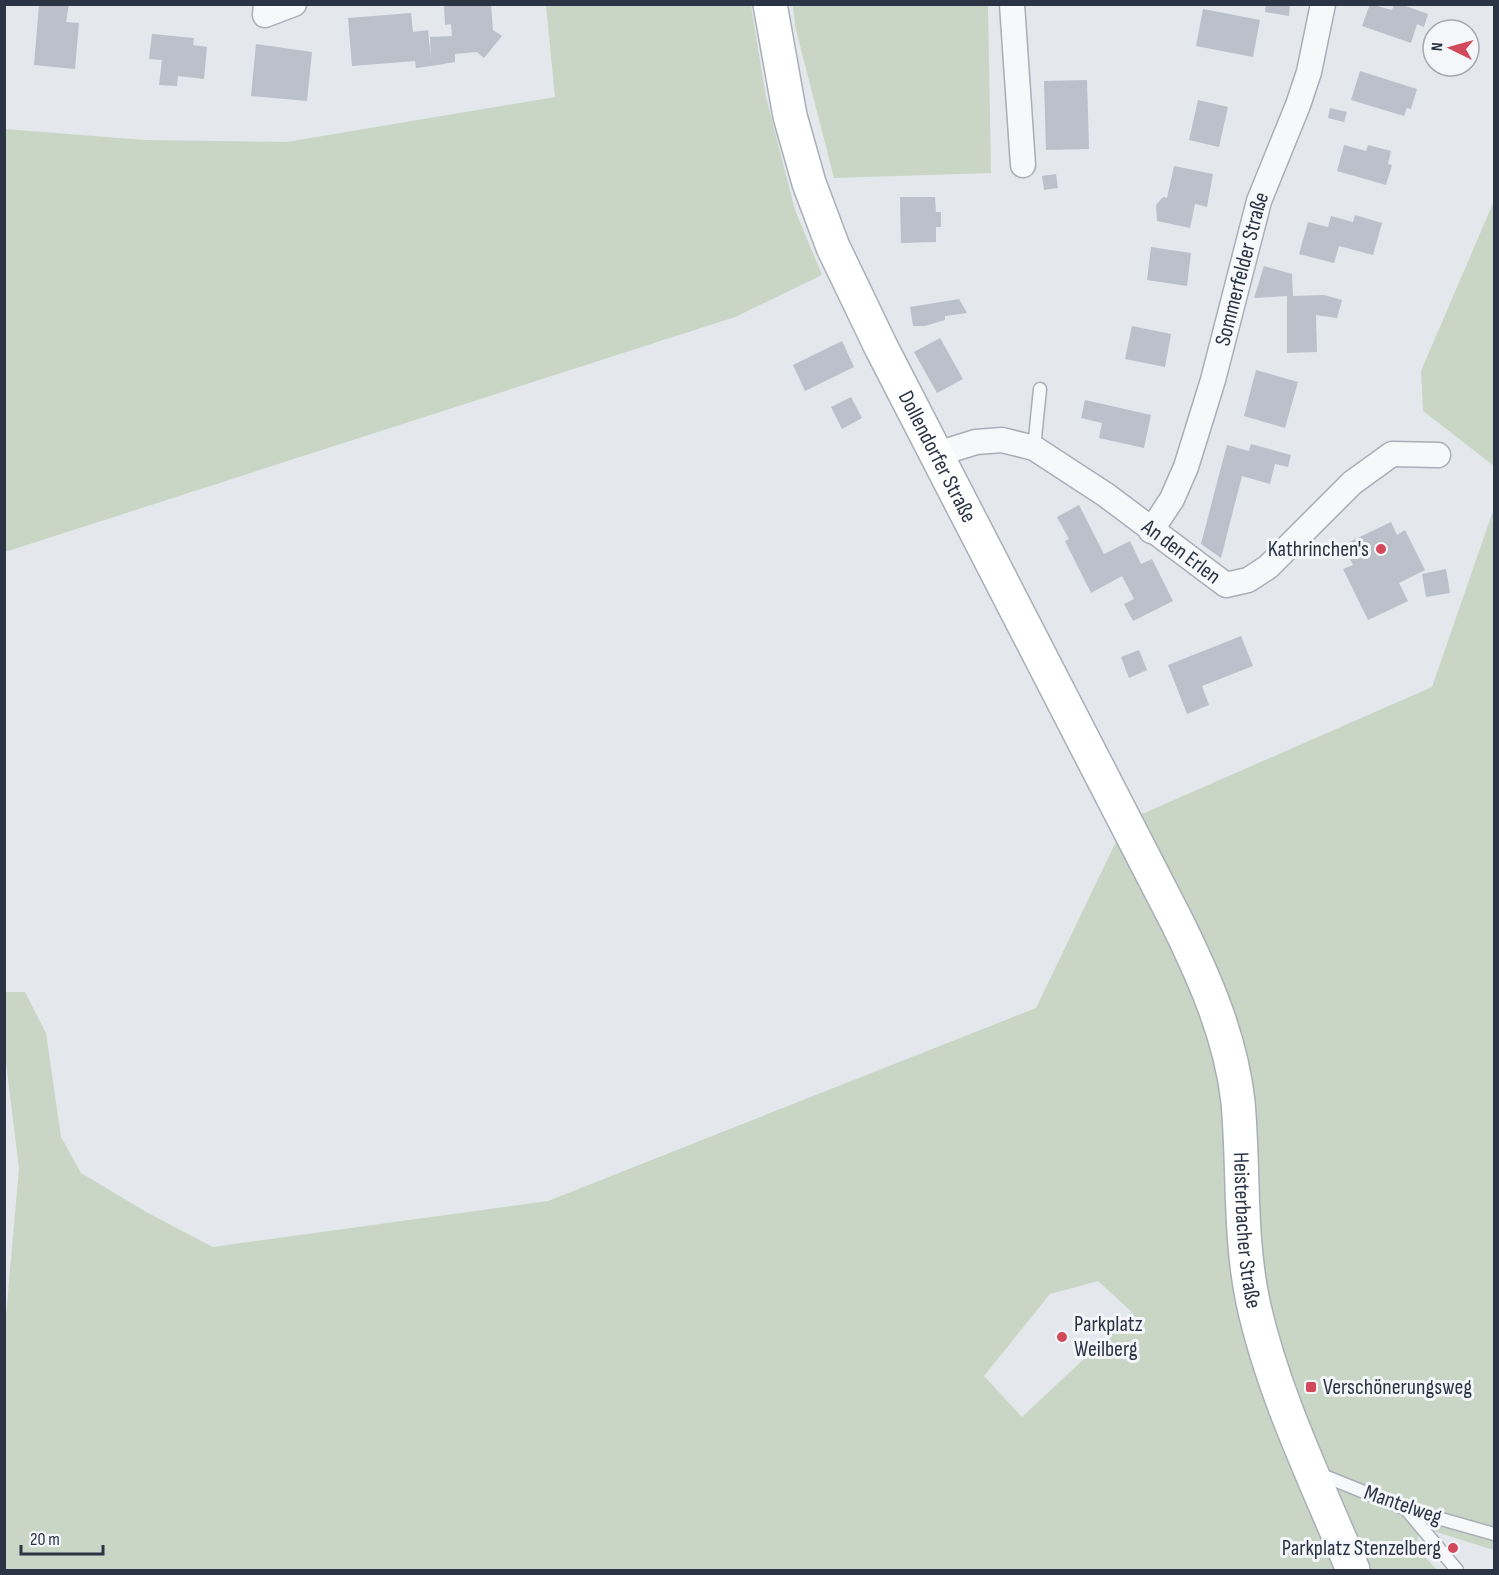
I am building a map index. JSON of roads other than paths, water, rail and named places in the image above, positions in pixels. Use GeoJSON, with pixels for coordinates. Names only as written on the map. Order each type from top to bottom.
{"type":"FeatureCollection","features":[{"type":"Feature","properties":{"kind":"main road","name":"Dollendorfer Straße"},"geometry":{"type":"LineString","coordinates":[[770,4],[790,116],[809,183],[833,247],[1159,888]]}},
{"type":"Feature","properties":{"kind":"main road","name":"Heisterbacher Straße"},"geometry":{"type":"LineString","coordinates":[[1159,888],[1198,963],[1216,1008],[1230,1056],[1238,1101],[1246,1252],[1253,1301],[1276,1377],[1353,1570]]}},
{"type":"Feature","properties":{"kind":"street"},"geometry":{"type":"LineString","coordinates":[[266,4],[265,15],[294,4]]}},
{"type":"Feature","properties":{"kind":"street"},"geometry":{"type":"LineString","coordinates":[[1012,4],[1023,165]]}},
{"type":"Feature","properties":{"kind":"street","name":"Sommerfelder Straße"},"geometry":{"type":"LineString","coordinates":[[1151,531],[1173,500],[1214,380],[1259,201],[1298,105],[1323,4]]}},
{"type":"Feature","properties":{"kind":"street","name":"An den Erlen"},"geometry":{"type":"LineString","coordinates":[[937,454],[976,442],[1002,440],[1034,448],[1087,481],[1226,585],[1236,584],[1268,567],[1352,483],[1392,454],[1438,455]]}},
{"type":"Feature","properties":{"kind":"lane"},"geometry":{"type":"LineString","coordinates":[[1034,448],[1041,389]]}},
{"type":"Feature","properties":{"kind":"lane","name":"Mantelweg"},"geometry":{"type":"LineString","coordinates":[[1313,1472],[1406,1509],[1494,1534]]}},
{"type":"Feature","properties":{"kind":"lane"},"geometry":{"type":"LineString","coordinates":[[1406,1509],[1457,1570]]}},
{"type":"Feature","properties":{"kind":"place","name":"Kathrinchen's"},"geometry":{"type":"Point","coordinates":[1381,549]}},
{"type":"Feature","properties":{"kind":"place","name":"Parkplatz Weilberg"},"geometry":{"type":"Point","coordinates":[1062,1337]}},
{"type":"Feature","properties":{"kind":"place","name":"Verschönerungsweg"},"geometry":{"type":"Point","coordinates":[1311,1387]}},
{"type":"Feature","properties":{"kind":"place","name":"Parkplatz Stenzelberg"},"geometry":{"type":"Point","coordinates":[1453,1548]}}]}
